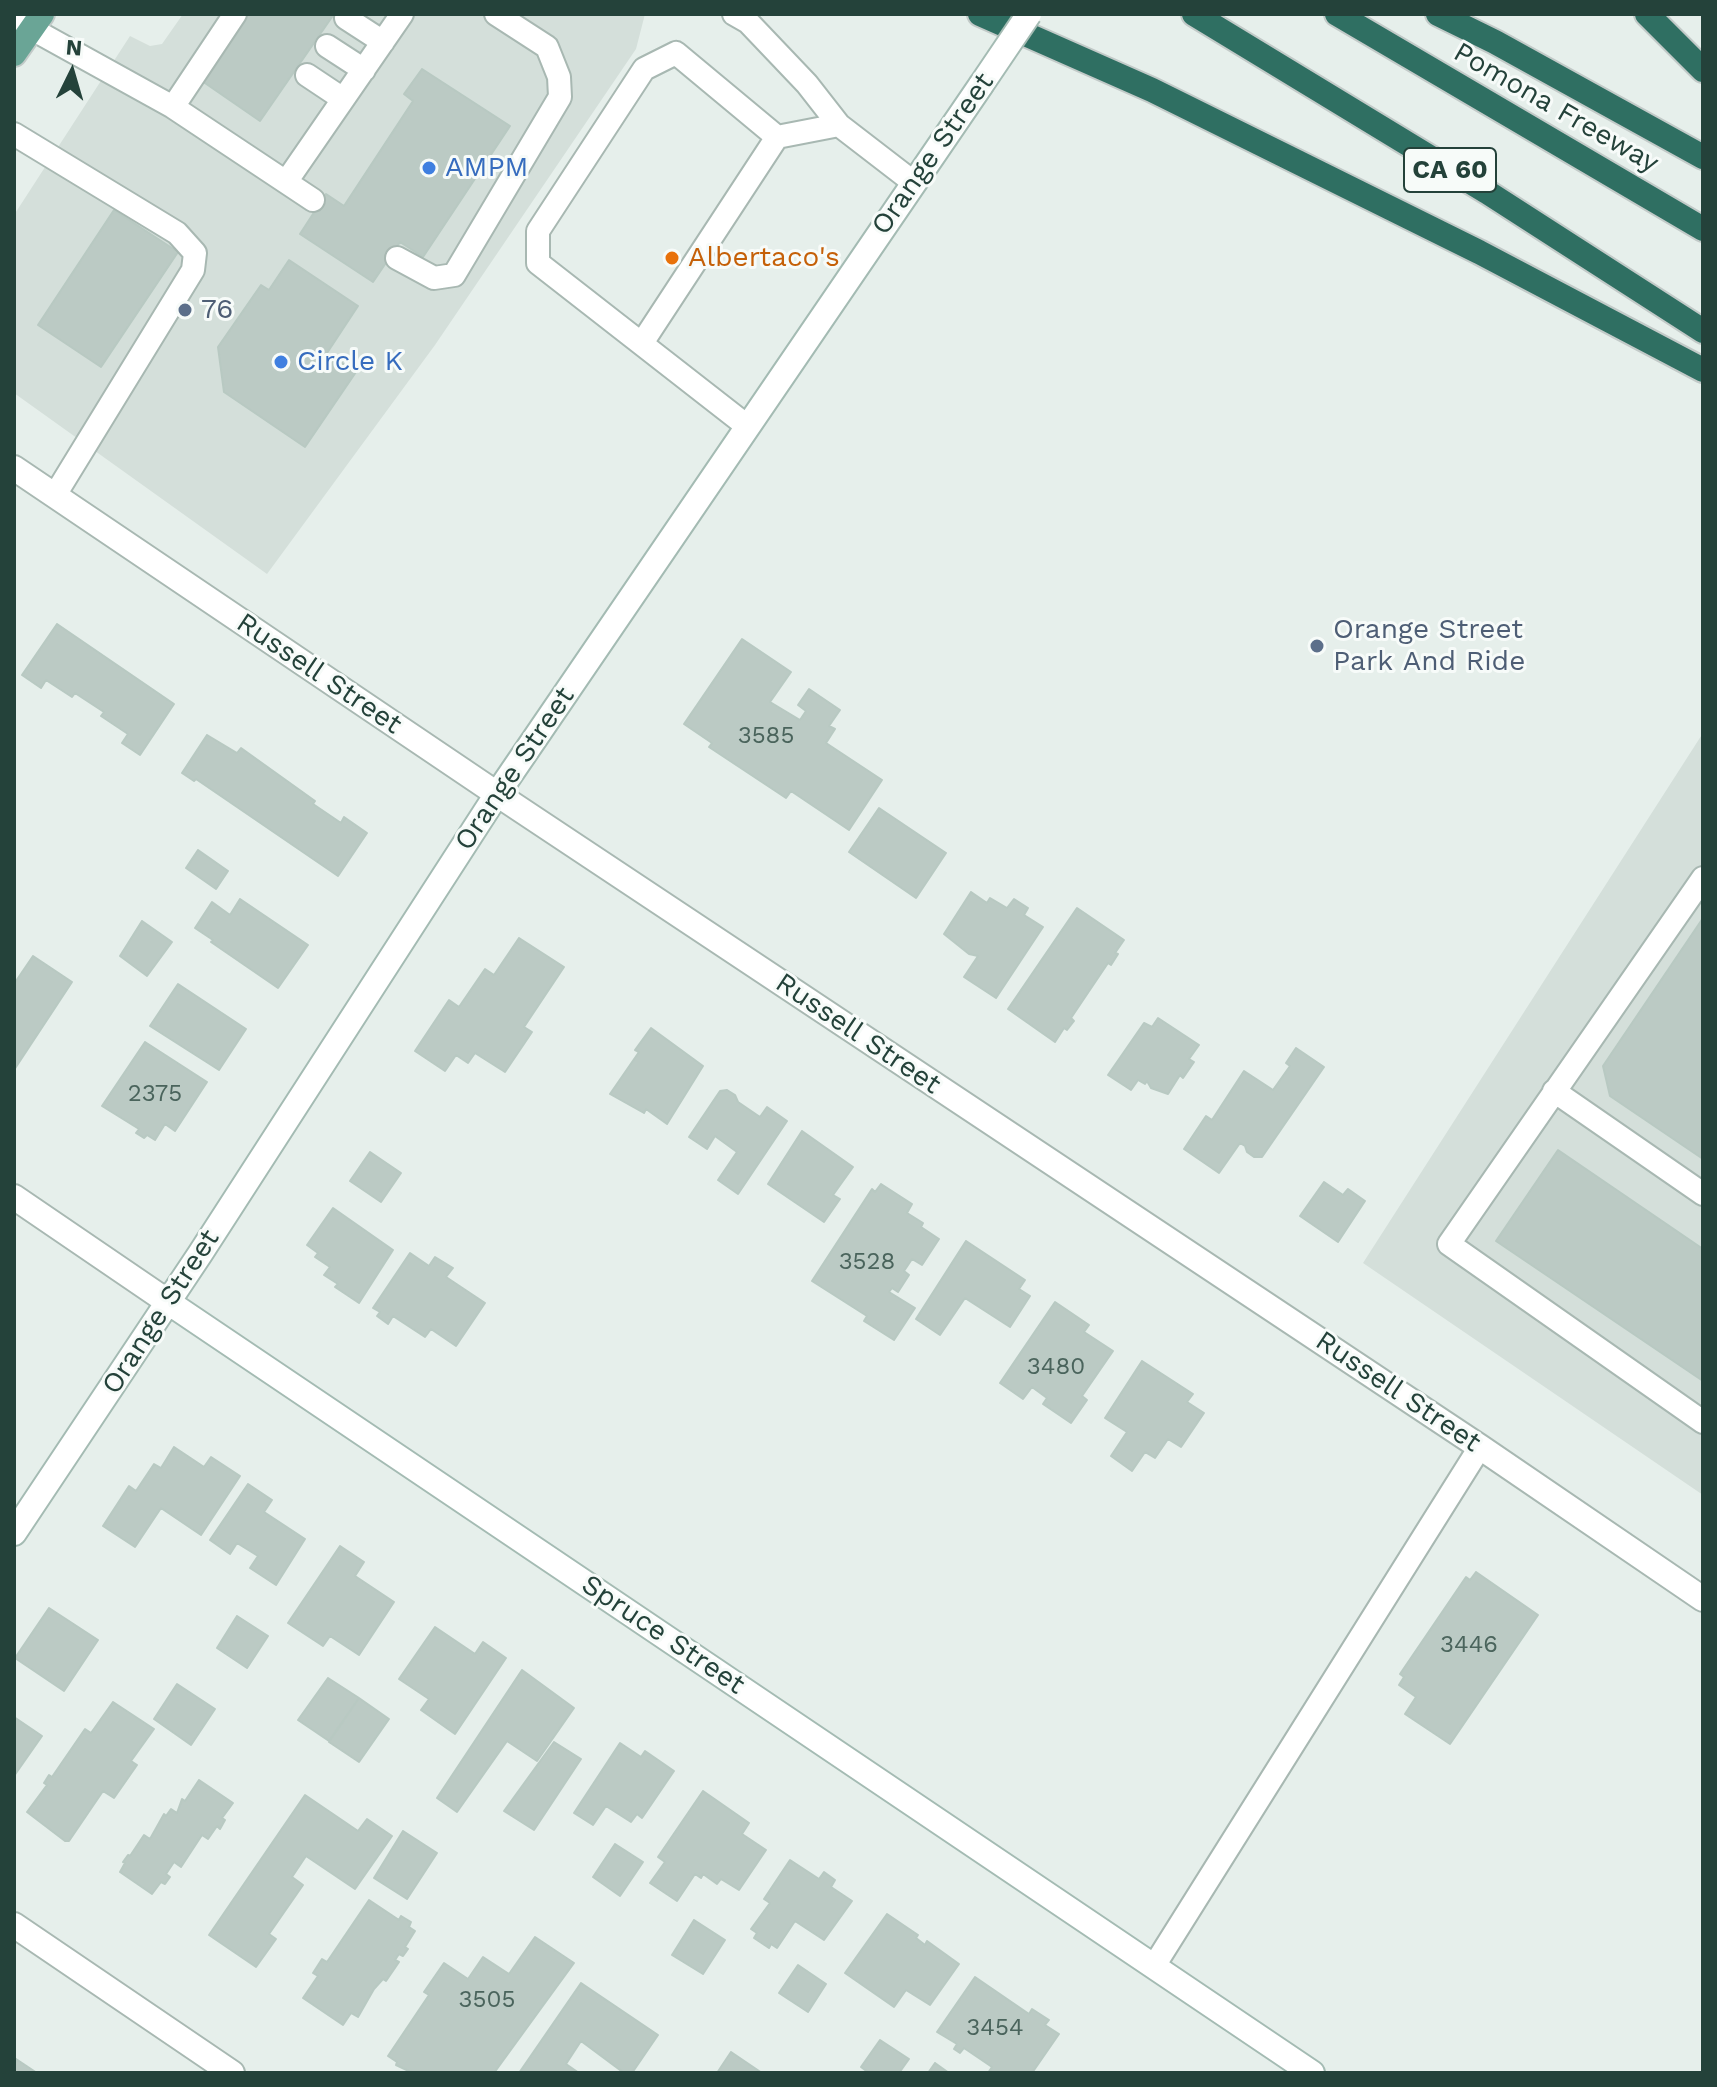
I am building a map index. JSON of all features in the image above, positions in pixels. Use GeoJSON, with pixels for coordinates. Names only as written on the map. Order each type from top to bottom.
{"type":"FeatureCollection","features":[{"type":"Feature","properties":{"kind":"highway"},"geometry":{"type":"LineString","coordinates":[[980,14],[1152,90],[1479,252],[1703,370]]}},
{"type":"Feature","properties":{"kind":"highway","name":"CA 60"},"geometry":{"type":"LineString","coordinates":[[1194,14],[1487,192],[1703,331]]}},
{"type":"Feature","properties":{"kind":"highway","name":"Pomona Freeway"},"geometry":{"type":"LineString","coordinates":[[1337,14],[1703,229]]}},
{"type":"Feature","properties":{"kind":"highway"},"geometry":{"type":"LineString","coordinates":[[1438,14],[1495,42],[1703,157]]}},
{"type":"Feature","properties":{"kind":"highway"},"geometry":{"type":"LineString","coordinates":[[1647,14],[1703,70]]}},
{"type":"Feature","properties":{"kind":"main road"},"geometry":{"type":"LineString","coordinates":[[14,54],[29,21]]}},
{"type":"Feature","properties":{"kind":"street","name":"Orange Street"},"geometry":{"type":"LineString","coordinates":[[14,1533],[168,1302],[497,794],[1029,14]]}},
{"type":"Feature","properties":{"kind":"street","name":"Russell Street"},"geometry":{"type":"LineString","coordinates":[[14,468],[1703,1599]]}},
{"type":"Feature","properties":{"kind":"street","name":"Spruce Street"},"geometry":{"type":"LineString","coordinates":[[14,1197],[1312,2073]]}},
{"type":"Feature","properties":{"kind":"street"},"geometry":{"type":"LineString","coordinates":[[14,1925],[232,2073]]}},
{"type":"Feature","properties":{"kind":"lane"},"geometry":{"type":"LineString","coordinates":[[286,182],[402,14]]}},
{"type":"Feature","properties":{"kind":"lane"},"geometry":{"type":"LineString","coordinates":[[397,258],[434,278],[454,275],[560,97],[559,77],[547,47],[496,14]]}},
{"type":"Feature","properties":{"kind":"lane"},"geometry":{"type":"LineString","coordinates":[[734,14],[748,22],[807,84],[839,125],[913,182]]}},
{"type":"Feature","properties":{"kind":"lane"},"geometry":{"type":"LineString","coordinates":[[346,18],[383,42]]}},
{"type":"Feature","properties":{"kind":"lane"},"geometry":{"type":"LineString","coordinates":[[29,21],[173,107],[313,200]]}},
{"type":"Feature","properties":{"kind":"lane"},"geometry":{"type":"LineString","coordinates":[[173,107],[233,21]]}},
{"type":"Feature","properties":{"kind":"lane"},"geometry":{"type":"LineString","coordinates":[[327,46],[364,70]]}},
{"type":"Feature","properties":{"kind":"lane"},"geometry":{"type":"LineString","coordinates":[[747,426],[538,263],[538,231],[644,69],[676,53],[777,137]]}},
{"type":"Feature","properties":{"kind":"lane"},"geometry":{"type":"LineString","coordinates":[[307,75],[343,99]]}},
{"type":"Feature","properties":{"kind":"lane"},"geometry":{"type":"LineString","coordinates":[[642,343],[777,137],[839,125]]}},
{"type":"Feature","properties":{"kind":"lane"},"geometry":{"type":"LineString","coordinates":[[14,134],[177,233],[195,253],[193,270],[55,495]]}},
{"type":"Feature","properties":{"kind":"lane"},"geometry":{"type":"LineString","coordinates":[[1703,878],[1449,1244],[1703,1422]]}},
{"type":"Feature","properties":{"kind":"lane"},"geometry":{"type":"LineString","coordinates":[[1554,1091],[1703,1194]]}},
{"type":"Feature","properties":{"kind":"lane"},"geometry":{"type":"LineString","coordinates":[[1154,1966],[1480,1447]]}},
{"type":"Feature","properties":{"kind":"shaded area"},"geometry":{"type":"Polygon","coordinates":[[[183,14],[645,14],[636,49],[435,345],[267,574],[14,393],[14,215],[130,36],[150,46],[162,44],[183,14]]]}},
{"type":"Feature","properties":{"kind":"shaded area"},"geometry":{"type":"Polygon","coordinates":[[[1703,733],[1703,1495],[1363,1263],[1703,733]]]}},
{"type":"Feature","properties":{"kind":"building"},"geometry":{"type":"Polygon","coordinates":[[[247,14],[334,14],[260,121],[202,81],[247,14]]]}},
{"type":"Feature","properties":{"kind":"building"},"geometry":{"type":"Polygon","coordinates":[[[422,69],[510,126],[423,257],[400,242],[373,282],[300,234],[326,194],[344,206],[413,101],[404,94],[422,69]]]}},
{"type":"Feature","properties":{"kind":"building"},"geometry":{"type":"Polygon","coordinates":[[[114,210],[178,252],[101,367],[38,325],[114,210]]]}},
{"type":"Feature","properties":{"kind":"building","name":"Circle K"},"geometry":{"type":"Polygon","coordinates":[[[289,260],[358,306],[327,353],[356,372],[305,447],[224,392],[218,347],[261,285],[269,290],[289,260]]]}},
{"type":"Feature","properties":{"kind":"building"},"geometry":{"type":"Polygon","coordinates":[[[57,624],[174,704],[140,755],[122,743],[128,734],[101,716],[104,712],[75,693],[72,697],[46,680],[41,688],[22,675],[57,624]]]}},
{"type":"Feature","properties":{"kind":"building"},"geometry":{"type":"Polygon","coordinates":[[[742,639],[791,672],[770,702],[800,720],[806,711],[798,705],[809,689],[840,710],[829,726],[835,729],[826,743],[882,780],[849,830],[791,791],[786,798],[709,747],[712,743],[684,724],[742,639]]]}},
{"type":"Feature","properties":{"kind":"building"},"geometry":{"type":"Polygon","coordinates":[[[207,735],[237,753],[241,748],[341,823],[344,817],[367,833],[338,876],[196,779],[194,781],[182,773],[207,735]]]}},
{"type":"Feature","properties":{"kind":"building"},"geometry":{"type":"Polygon","coordinates":[[[879,808],[946,853],[916,898],[849,852],[879,808]]]}},
{"type":"Feature","properties":{"kind":"building"},"geometry":{"type":"Polygon","coordinates":[[[198,850],[228,871],[216,889],[186,868],[198,850]]]}},
{"type":"Feature","properties":{"kind":"building"},"geometry":{"type":"Polygon","coordinates":[[[971,892],[987,903],[990,898],[1007,908],[1014,899],[1028,908],[1024,915],[1043,927],[996,998],[964,977],[978,956],[969,954],[944,934],[971,892]]]}},
{"type":"Feature","properties":{"kind":"building"},"geometry":{"type":"Polygon","coordinates":[[[240,899],[308,945],[278,988],[195,928],[212,902],[230,915],[240,899]]]}},
{"type":"Feature","properties":{"kind":"building"},"geometry":{"type":"Polygon","coordinates":[[[1077,908],[1124,940],[1111,965],[1108,963],[1071,1018],[1074,1021],[1067,1030],[1064,1028],[1055,1042],[1008,1009],[1077,908]]]}},
{"type":"Feature","properties":{"kind":"building"},"geometry":{"type":"Polygon","coordinates":[[[1703,918],[1703,1159],[1610,1096],[1603,1066],[1703,918]]]}},
{"type":"Feature","properties":{"kind":"building"},"geometry":{"type":"Polygon","coordinates":[[[142,921],[172,942],[147,976],[120,956],[142,921]]]}},
{"type":"Feature","properties":{"kind":"building"},"geometry":{"type":"Polygon","coordinates":[[[519,938],[564,967],[524,1027],[532,1032],[505,1072],[475,1053],[468,1063],[456,1055],[445,1071],[415,1051],[449,1000],[459,1007],[485,969],[494,975],[519,938]]]}},
{"type":"Feature","properties":{"kind":"building"},"geometry":{"type":"Polygon","coordinates":[[[33,956],[72,982],[14,1070],[14,984],[33,956]]]}},
{"type":"Feature","properties":{"kind":"building"},"geometry":{"type":"Polygon","coordinates":[[[178,984],[246,1029],[219,1070],[150,1026],[178,984]]]}},
{"type":"Feature","properties":{"kind":"building"},"geometry":{"type":"Polygon","coordinates":[[[1158,1018],[1199,1045],[1189,1059],[1194,1062],[1183,1078],[1180,1075],[1168,1094],[1151,1088],[1147,1081],[1145,1084],[1138,1080],[1131,1090],[1108,1075],[1144,1023],[1152,1027],[1158,1018]]]}},
{"type":"Feature","properties":{"kind":"building"},"geometry":{"type":"Polygon","coordinates":[[[651,1028],[703,1066],[667,1124],[646,1109],[644,1113],[610,1094],[639,1052],[635,1050],[651,1028]]]}},
{"type":"Feature","properties":{"kind":"building"},"geometry":{"type":"Polygon","coordinates":[[[145,1042],[207,1082],[175,1131],[165,1124],[155,1140],[136,1133],[139,1129],[102,1106],[145,1042]]]}},
{"type":"Feature","properties":{"kind":"building"},"geometry":{"type":"Polygon","coordinates":[[[1296,1048],[1324,1067],[1262,1157],[1254,1157],[1240,1143],[1219,1173],[1184,1149],[1206,1116],[1212,1120],[1244,1071],[1273,1090],[1290,1066],[1286,1063],[1296,1048]]]}},
{"type":"Feature","properties":{"kind":"building"},"geometry":{"type":"Polygon","coordinates":[[[727,1090],[760,1117],[767,1107],[787,1121],[738,1194],[718,1180],[737,1152],[715,1136],[707,1149],[689,1137],[720,1091],[727,1090]]]}},
{"type":"Feature","properties":{"kind":"building"},"geometry":{"type":"Polygon","coordinates":[[[802,1131],[853,1167],[833,1195],[840,1199],[824,1222],[768,1184],[802,1131]]]}},
{"type":"Feature","properties":{"kind":"building"},"geometry":{"type":"Polygon","coordinates":[[[1558,1150],[1703,1249],[1703,1381],[1496,1241],[1558,1150]]]}},
{"type":"Feature","properties":{"kind":"building"},"geometry":{"type":"Polygon","coordinates":[[[370,1152],[401,1173],[381,1202],[350,1181],[370,1152]]]}},
{"type":"Feature","properties":{"kind":"building"},"geometry":{"type":"Polygon","coordinates":[[[1324,1182],[1343,1195],[1348,1189],[1365,1201],[1338,1242],[1300,1216],[1324,1182]]]}},
{"type":"Feature","properties":{"kind":"building"},"geometry":{"type":"Polygon","coordinates":[[[881,1184],[912,1204],[907,1213],[939,1239],[922,1265],[912,1259],[904,1271],[909,1275],[898,1292],[892,1288],[889,1292],[915,1308],[894,1340],[864,1321],[867,1316],[812,1281],[872,1189],[875,1192],[881,1184]]]}},
{"type":"Feature","properties":{"kind":"building"},"geometry":{"type":"Polygon","coordinates":[[[333,1208],[393,1250],[359,1303],[335,1287],[338,1284],[324,1275],[330,1267],[315,1257],[318,1253],[307,1245],[333,1208]]]}},
{"type":"Feature","properties":{"kind":"building"},"geometry":{"type":"Polygon","coordinates":[[[966,1241],[1025,1280],[1019,1289],[1030,1296],[1010,1327],[965,1298],[940,1335],[916,1319],[966,1241]]]}},
{"type":"Feature","properties":{"kind":"building"},"geometry":{"type":"Polygon","coordinates":[[[410,1253],[429,1266],[435,1257],[453,1268],[446,1277],[485,1303],[456,1346],[431,1329],[425,1337],[393,1316],[388,1324],[377,1316],[380,1312],[373,1308],[410,1253]]]}},
{"type":"Feature","properties":{"kind":"building"},"geometry":{"type":"Polygon","coordinates":[[[1055,1302],[1089,1325],[1084,1332],[1113,1351],[1082,1396],[1087,1400],[1071,1423],[1043,1404],[1047,1398],[1032,1387],[1023,1399],[1000,1383],[1055,1302]]]}},
{"type":"Feature","properties":{"kind":"building"},"geometry":{"type":"Polygon","coordinates":[[[1142,1361],[1193,1394],[1187,1402],[1204,1413],[1181,1447],[1168,1439],[1155,1458],[1145,1452],[1132,1471],[1111,1456],[1127,1432],[1105,1418],[1142,1361]]]}},
{"type":"Feature","properties":{"kind":"building"},"geometry":{"type":"Polygon","coordinates":[[[174,1447],[204,1467],[211,1457],[240,1476],[201,1535],[161,1508],[135,1547],[103,1526],[129,1486],[136,1491],[154,1464],[161,1468],[174,1447]]]}},
{"type":"Feature","properties":{"kind":"building"},"geometry":{"type":"Polygon","coordinates":[[[248,1484],[272,1500],[264,1512],[305,1539],[276,1585],[250,1568],[258,1556],[237,1543],[230,1554],[210,1540],[248,1484]]]}},
{"type":"Feature","properties":{"kind":"building"},"geometry":{"type":"Polygon","coordinates":[[[340,1546],[364,1562],[355,1576],[394,1602],[359,1655],[330,1636],[323,1646],[288,1623],[340,1546]]]}},
{"type":"Feature","properties":{"kind":"building"},"geometry":{"type":"Polygon","coordinates":[[[1476,1572],[1538,1615],[1450,1744],[1405,1714],[1416,1697],[1399,1685],[1404,1677],[1400,1674],[1466,1577],[1470,1580],[1476,1572]]]}},
{"type":"Feature","properties":{"kind":"building"},"geometry":{"type":"Polygon","coordinates":[[[49,1608],[98,1640],[64,1691],[15,1658],[49,1608]]]}},
{"type":"Feature","properties":{"kind":"building"},"geometry":{"type":"Polygon","coordinates":[[[237,1616],[268,1636],[247,1668],[217,1648],[237,1616]]]}},
{"type":"Feature","properties":{"kind":"building"},"geometry":{"type":"Polygon","coordinates":[[[435,1627],[475,1654],[483,1642],[506,1658],[455,1734],[421,1710],[429,1699],[399,1679],[435,1627]]]}},
{"type":"Feature","properties":{"kind":"building"},"geometry":{"type":"Polygon","coordinates":[[[522,1670],[574,1708],[537,1761],[507,1741],[457,1812],[437,1798],[522,1670]]]}},
{"type":"Feature","properties":{"kind":"building"},"geometry":{"type":"Polygon","coordinates":[[[328,1678],[359,1698],[329,1741],[298,1720],[328,1678]]]}},
{"type":"Feature","properties":{"kind":"building"},"geometry":{"type":"Polygon","coordinates":[[[177,1684],[215,1709],[191,1745],[154,1719],[177,1684]]]}},
{"type":"Feature","properties":{"kind":"building"},"geometry":{"type":"Polygon","coordinates":[[[359,1698],[389,1719],[359,1762],[329,1742],[359,1698]]]}},
{"type":"Feature","properties":{"kind":"building"},"geometry":{"type":"Polygon","coordinates":[[[113,1702],[154,1729],[131,1761],[137,1765],[114,1798],[103,1791],[69,1841],[65,1841],[27,1812],[47,1785],[44,1783],[49,1775],[52,1777],[85,1729],[91,1733],[113,1702]]]}},
{"type":"Feature","properties":{"kind":"building"},"geometry":{"type":"Polygon","coordinates":[[[14,1717],[42,1736],[14,1776],[14,1717]]]}},
{"type":"Feature","properties":{"kind":"building"},"geometry":{"type":"Polygon","coordinates":[[[554,1742],[581,1759],[534,1830],[504,1811],[554,1742]]]}},
{"type":"Feature","properties":{"kind":"building"},"geometry":{"type":"Polygon","coordinates":[[[620,1743],[641,1757],[645,1751],[674,1771],[642,1818],[637,1814],[631,1822],[606,1806],[593,1825],[574,1813],[620,1743]]]}},
{"type":"Feature","properties":{"kind":"building"},"geometry":{"type":"Polygon","coordinates":[[[199,1780],[233,1803],[222,1818],[225,1820],[220,1829],[217,1826],[208,1839],[202,1835],[181,1867],[174,1862],[166,1874],[170,1877],[165,1884],[161,1882],[152,1894],[120,1872],[123,1862],[144,1835],[150,1839],[164,1814],[166,1816],[171,1809],[177,1813],[182,1799],[185,1801],[199,1780]]]}},
{"type":"Feature","properties":{"kind":"building"},"geometry":{"type":"Polygon","coordinates":[[[703,1791],[749,1823],[742,1834],[766,1850],[739,1890],[721,1879],[717,1884],[703,1874],[701,1878],[695,1874],[677,1901],[650,1883],[665,1862],[658,1857],[703,1791]]]}},
{"type":"Feature","properties":{"kind":"building"},"geometry":{"type":"Polygon","coordinates":[[[305,1795],[358,1831],[367,1819],[392,1836],[355,1889],[306,1856],[292,1877],[303,1885],[269,1934],[276,1939],[256,1967],[209,1935],[305,1795]]]}},
{"type":"Feature","properties":{"kind":"building"},"geometry":{"type":"Polygon","coordinates":[[[403,1831],[437,1853],[407,1899],[374,1878],[403,1831]]]}},
{"type":"Feature","properties":{"kind":"building"},"geometry":{"type":"Polygon","coordinates":[[[615,1844],[643,1862],[620,1896],[593,1877],[615,1844]]]}},
{"type":"Feature","properties":{"kind":"building"},"geometry":{"type":"Polygon","coordinates":[[[790,1860],[819,1879],[824,1872],[835,1880],[831,1887],[852,1901],[824,1940],[795,1921],[777,1948],[771,1944],[769,1948],[754,1938],[757,1933],[751,1929],[770,1903],[764,1899],[790,1860]]]}},
{"type":"Feature","properties":{"kind":"building"},"geometry":{"type":"Polygon","coordinates":[[[369,1900],[399,1920],[401,1916],[411,1922],[409,1927],[415,1931],[405,1947],[408,1949],[403,1956],[399,1954],[395,1960],[399,1962],[386,1981],[383,1979],[374,1989],[358,2017],[351,2013],[343,2025],[303,1998],[318,1976],[313,1973],[322,1959],[327,1962],[369,1900]]]}},
{"type":"Feature","properties":{"kind":"building"},"geometry":{"type":"Polygon","coordinates":[[[887,1914],[918,1935],[916,1938],[925,1945],[927,1941],[959,1964],[930,2005],[906,1990],[894,2007],[845,1973],[887,1914]]]}},
{"type":"Feature","properties":{"kind":"building"},"geometry":{"type":"Polygon","coordinates":[[[694,1920],[725,1940],[703,1974],[672,1955],[694,1920]]]}},
{"type":"Feature","properties":{"kind":"building"},"geometry":{"type":"Polygon","coordinates":[[[535,1937],[574,1963],[494,2073],[413,2073],[396,2065],[397,2062],[388,2056],[429,1995],[424,1992],[444,1963],[468,1979],[483,1957],[509,1974],[535,1937]]]}},
{"type":"Feature","properties":{"kind":"building"},"geometry":{"type":"Polygon","coordinates":[[[798,1965],[826,1984],[808,2012],[779,1993],[798,1965]]]}},
{"type":"Feature","properties":{"kind":"building"},"geometry":{"type":"Polygon","coordinates":[[[975,1977],[1029,2014],[1032,2009],[1049,2020],[1045,2025],[1059,2034],[1032,2073],[988,2073],[992,2067],[964,2048],[960,2053],[954,2049],[957,2044],[937,2032],[975,1977]]]}},
{"type":"Feature","properties":{"kind":"building"},"geometry":{"type":"Polygon","coordinates":[[[581,1983],[658,2035],[632,2073],[624,2073],[581,2041],[566,2064],[579,2073],[519,2073],[581,1983]]]}},
{"type":"Feature","properties":{"kind":"building"},"geometry":{"type":"Polygon","coordinates":[[[880,2040],[909,2059],[899,2073],[869,2073],[861,2067],[880,2040]]]}},
{"type":"Feature","properties":{"kind":"building"},"geometry":{"type":"Polygon","coordinates":[[[731,2052],[762,2073],[717,2073],[731,2052]]]}},
{"type":"Feature","properties":{"kind":"building"},"geometry":{"type":"Polygon","coordinates":[[[16,2059],[37,2073],[14,2073],[16,2059]]]}},
{"type":"Feature","properties":{"kind":"building"},"geometry":{"type":"Polygon","coordinates":[[[935,2063],[949,2073],[928,2073],[935,2063]]]}},
{"type":"Feature","properties":{"kind":"place","name":"AMPM"},"geometry":{"type":"Point","coordinates":[429,168]}},
{"type":"Feature","properties":{"kind":"place","name":"Albertaco's"},"geometry":{"type":"Point","coordinates":[672,258]}},
{"type":"Feature","properties":{"kind":"place","name":"76"},"geometry":{"type":"Point","coordinates":[185,310]}},
{"type":"Feature","properties":{"kind":"place","name":"Circle K"},"geometry":{"type":"Point","coordinates":[281,362]}},
{"type":"Feature","properties":{"kind":"place","name":"Orange Street Park And Ride"},"geometry":{"type":"Point","coordinates":[1317,646]}}]}
